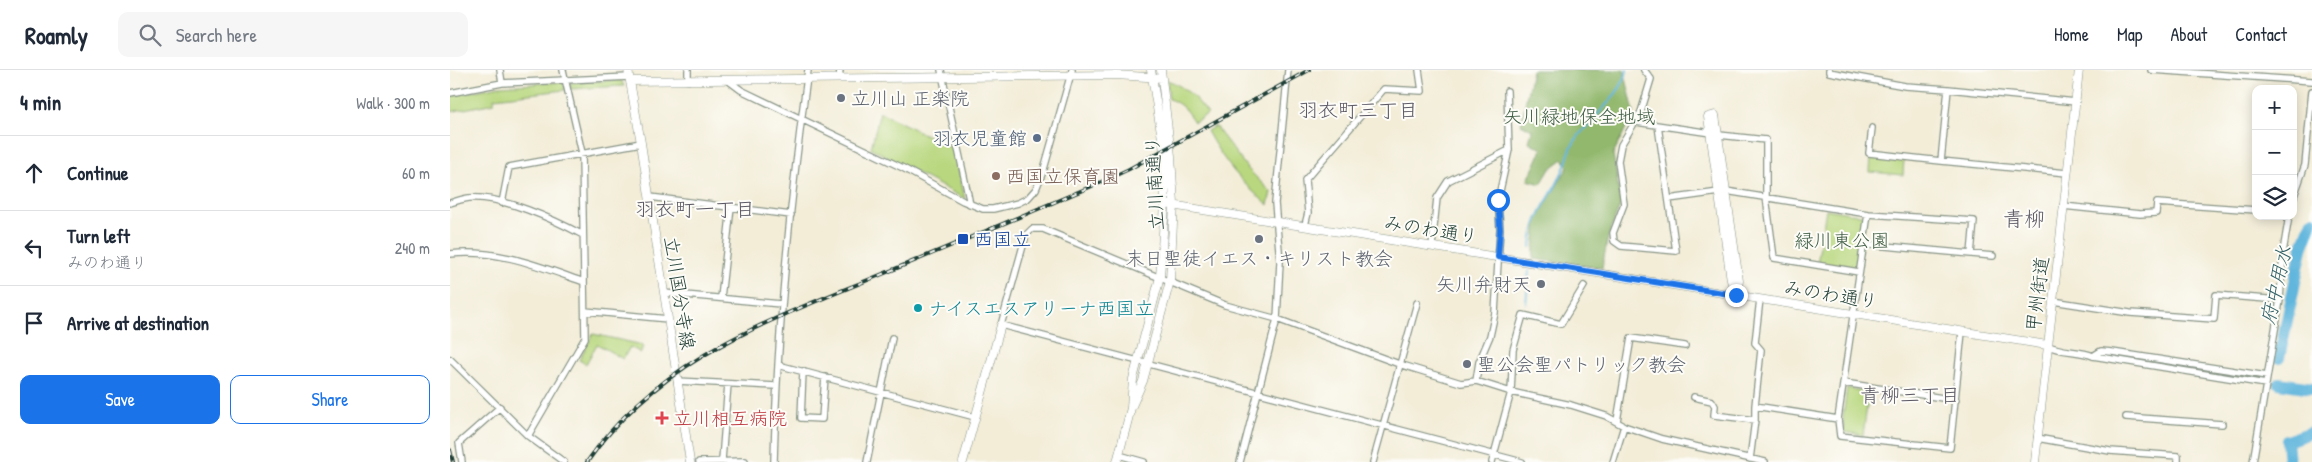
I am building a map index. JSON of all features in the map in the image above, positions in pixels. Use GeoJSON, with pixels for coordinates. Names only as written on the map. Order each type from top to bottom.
{"type":"FeatureCollection","features":[{"type":"Feature","properties":{"kind":"street"},"geometry":{"type":"LineString","coordinates":[[500,70],[502,84]]}},
{"type":"Feature","properties":{"kind":"street"},"geometry":{"type":"LineString","coordinates":[[528,436],[586,338],[582,154],[563,70]]}},
{"type":"Feature","properties":{"kind":"street"},"geometry":{"type":"LineString","coordinates":[[688,70],[688,81]]}},
{"type":"Feature","properties":{"kind":"street"},"geometry":{"type":"LineString","coordinates":[[774,462],[781,304],[808,70]]}},
{"type":"Feature","properties":{"kind":"street"},"geometry":{"type":"LineString","coordinates":[[839,80],[840,70]]}},
{"type":"Feature","properties":{"kind":"street"},"geometry":{"type":"LineString","coordinates":[[1240,462],[1278,319],[1280,262],[1275,191],[1288,70]]}},
{"type":"Feature","properties":{"kind":"street"},"geometry":{"type":"LineString","coordinates":[[1305,225],[1308,213],[1305,180],[1384,90],[1422,90],[1419,70]]}},
{"type":"Feature","properties":{"kind":"street"},"geometry":{"type":"LineString","coordinates":[[1644,70],[1651,79],[1636,122],[1620,144],[1618,161],[1624,204],[1612,232],[1614,241],[1621,246],[1676,251],[1658,126]]}},
{"type":"Feature","properties":{"kind":"street"},"geometry":{"type":"LineString","coordinates":[[1829,70],[1828,72],[1906,86],[2076,102]]}},
{"type":"Feature","properties":{"kind":"street","name":"甲州街道"},"geometry":{"type":"LineString","coordinates":[[2034,462],[2079,70]]}},
{"type":"Feature","properties":{"kind":"street"},"geometry":{"type":"LineString","coordinates":[[2152,70],[2312,81]]}},
{"type":"Feature","properties":{"kind":"street"},"geometry":{"type":"LineString","coordinates":[[729,81],[741,90],[803,118],[983,209],[1018,203],[1028,198],[1036,189],[1071,73]]}},
{"type":"Feature","properties":{"kind":"street"},"geometry":{"type":"LineString","coordinates":[[450,93],[502,84],[629,76],[688,81],[729,81],[839,80],[942,74],[1162,74]]}},
{"type":"Feature","properties":{"kind":"street"},"geometry":{"type":"LineString","coordinates":[[942,74],[970,204]]}},
{"type":"Feature","properties":{"kind":"street","name":"立川南通り"},"geometry":{"type":"LineString","coordinates":[[1118,459],[1131,408],[1133,379],[1160,277],[1165,204],[1163,140],[1151,74]]}},
{"type":"Feature","properties":{"kind":"street","name":"立川南通り"},"geometry":{"type":"LineString","coordinates":[[1131,408],[1139,395],[1170,281],[1174,204],[1162,74]]}},
{"type":"Feature","properties":{"kind":"street","name":"立川国分寺線"},"geometry":{"type":"LineString","coordinates":[[629,76],[650,197],[690,462]]}},
{"type":"Feature","properties":{"kind":"street"},"geometry":{"type":"LineString","coordinates":[[1941,161],[1948,89]]}},
{"type":"Feature","properties":{"kind":"street"},"geometry":{"type":"LineString","coordinates":[[2297,188],[2305,165],[2312,90]]}},
{"type":"Feature","properties":{"kind":"street"},"geometry":{"type":"LineString","coordinates":[[1476,380],[1479,362],[1493,324],[1500,229],[1498,200],[1509,150],[1507,91]]}},
{"type":"Feature","properties":{"kind":"street"},"geometry":{"type":"LineString","coordinates":[[1636,122],[1766,140],[1766,198],[1774,258],[1859,272]]}},
{"type":"Feature","properties":{"kind":"street"},"geometry":{"type":"LineString","coordinates":[[1872,128],[1870,153],[2067,173]]}},
{"type":"Feature","properties":{"kind":"street"},"geometry":{"type":"LineString","coordinates":[[1715,134],[1732,280],[1736,295]]}},
{"type":"Feature","properties":{"kind":"street"},"geometry":{"type":"LineString","coordinates":[[502,203],[509,167],[641,143]]}},
{"type":"Feature","properties":{"kind":"street"},"geometry":{"type":"LineString","coordinates":[[1432,246],[1437,198],[1448,181],[1509,150]]}},
{"type":"Feature","properties":{"kind":"street"},"geometry":{"type":"LineString","coordinates":[[1669,199],[1723,191],[1868,214],[1974,221],[1971,254]]}},
{"type":"Feature","properties":{"kind":"street"},"geometry":{"type":"LineString","coordinates":[[650,197],[791,215]]}},
{"type":"Feature","properties":{"kind":"street"},"geometry":{"type":"LineString","coordinates":[[450,202],[470,198],[502,203],[560,223],[583,235]]}},
{"type":"Feature","properties":{"kind":"street"},"geometry":{"type":"LineString","coordinates":[[2064,206],[2140,214],[2156,213],[2157,203],[2252,210]]}},
{"type":"Feature","properties":{"kind":"street","name":"みのわ通り"},"geometry":{"type":"LineString","coordinates":[[1165,204],[2047,345]]}},
{"type":"Feature","properties":{"kind":"street"},"geometry":{"type":"LineString","coordinates":[[721,298],[731,207]]}},
{"type":"Feature","properties":{"kind":"street"},"geometry":{"type":"LineString","coordinates":[[1868,214],[1838,419],[1840,436],[1950,448],[1962,332]]}},
{"type":"Feature","properties":{"kind":"street"},"geometry":{"type":"LineString","coordinates":[[2253,462],[2280,300],[2283,252],[2288,220]]}},
{"type":"Feature","properties":{"kind":"street"},"geometry":{"type":"LineString","coordinates":[[962,462],[1024,241],[1032,229],[1043,229],[1225,305],[1278,319],[1399,364],[1460,383],[1476,380],[1511,392],[1571,405],[1617,421],[1624,426],[1690,447],[1735,459],[1765,462]]}},
{"type":"Feature","properties":{"kind":"street"},"geometry":{"type":"LineString","coordinates":[[1863,244],[1993,256]]}},
{"type":"Feature","properties":{"kind":"street"},"geometry":{"type":"LineString","coordinates":[[450,254],[476,251],[537,266],[584,282]]}},
{"type":"Feature","properties":{"kind":"street"},"geometry":{"type":"LineString","coordinates":[[1492,462],[1511,392],[1513,350],[1523,315],[1562,324],[1584,286]]}},
{"type":"Feature","properties":{"kind":"street"},"geometry":{"type":"LineString","coordinates":[[664,293],[781,304]]}},
{"type":"Feature","properties":{"kind":"street"},"geometry":{"type":"LineString","coordinates":[[2053,301],[2130,313],[2214,319],[2216,295],[2280,300]]}},
{"type":"Feature","properties":{"kind":"street"},"geometry":{"type":"LineString","coordinates":[[1750,459],[1761,350],[1755,343],[1760,299]]}},
{"type":"Feature","properties":{"kind":"street"},"geometry":{"type":"LineString","coordinates":[[1373,462],[1417,303]]}},
{"type":"Feature","properties":{"kind":"street"},"geometry":{"type":"LineString","coordinates":[[585,311],[668,319]]}},
{"type":"Feature","properties":{"kind":"street"},"geometry":{"type":"LineString","coordinates":[[1001,326],[1522,462]]}},
{"type":"Feature","properties":{"kind":"street"},"geometry":{"type":"LineString","coordinates":[[867,462],[892,338]]}},
{"type":"Feature","properties":{"kind":"street"},"geometry":{"type":"LineString","coordinates":[[1617,421],[1631,338],[1685,346]]}},
{"type":"Feature","properties":{"kind":"street"},"geometry":{"type":"LineString","coordinates":[[2047,345],[2056,350],[2075,351],[2093,356],[2267,376]]}},
{"type":"Feature","properties":{"kind":"street"},"geometry":{"type":"LineString","coordinates":[[450,359],[528,436],[564,462]]}},
{"type":"Feature","properties":{"kind":"street"},"geometry":{"type":"LineString","coordinates":[[2155,362],[2266,384]]}},
{"type":"Feature","properties":{"kind":"street"},"geometry":{"type":"LineString","coordinates":[[778,365],[975,417]]}},
{"type":"Feature","properties":{"kind":"street"},"geometry":{"type":"LineString","coordinates":[[803,371],[801,418],[822,419],[826,377]]}},
{"type":"Feature","properties":{"kind":"street"},"geometry":{"type":"LineString","coordinates":[[677,381],[776,386]]}},
{"type":"Feature","properties":{"kind":"street"},"geometry":{"type":"LineString","coordinates":[[1844,382],[1956,400]]}},
{"type":"Feature","properties":{"kind":"street"},"geometry":{"type":"LineString","coordinates":[[722,460],[728,384]]}},
{"type":"Feature","properties":{"kind":"street"},"geometry":{"type":"LineString","coordinates":[[1694,397],[1712,401],[1715,406],[1714,416],[1755,420]]}},
{"type":"Feature","properties":{"kind":"street"},"geometry":{"type":"LineString","coordinates":[[1755,406],[1838,419]]}},
{"type":"Feature","properties":{"kind":"street"},"geometry":{"type":"LineString","coordinates":[[462,462],[459,443],[500,407]]}},
{"type":"Feature","properties":{"kind":"street"},"geometry":{"type":"LineString","coordinates":[[2126,417],[2222,424]]}},
{"type":"Feature","properties":{"kind":"street"},"geometry":{"type":"LineString","coordinates":[[1613,462],[1624,426]]}},
{"type":"Feature","properties":{"kind":"street"},"geometry":{"type":"LineString","coordinates":[[2037,438],[2110,451],[2178,456],[2178,462]]}},
{"type":"Feature","properties":{"kind":"street"},"geometry":{"type":"LineString","coordinates":[[1118,459],[1144,462]]}},
{"type":"Feature","properties":{"kind":"street"},"geometry":{"type":"LineString","coordinates":[[699,462],[745,461]]}},
{"type":"Feature","properties":{"kind":"green space","name":"矢川緑地保全地域"},"geometry":{"type":"Polygon","coordinates":[[[1532,70],[1624,70],[1634,112],[1613,154],[1621,203],[1608,237],[1602,268],[1533,259],[1537,219],[1568,167],[1563,159],[1550,169],[1541,184],[1528,180],[1542,149],[1529,142],[1532,130],[1521,124],[1532,70]]]}},
{"type":"Feature","properties":{"kind":"green space"},"geometry":{"type":"Polygon","coordinates":[[[621,80],[624,86],[571,89],[569,83],[621,80]]]}},
{"type":"Feature","properties":{"kind":"green space"},"geometry":{"type":"Polygon","coordinates":[[[1167,80],[1180,86],[1190,94],[1208,114],[1194,122],[1183,108],[1169,99],[1167,80]]]}},
{"type":"Feature","properties":{"kind":"green space"},"geometry":{"type":"Polygon","coordinates":[[[564,82],[565,90],[494,98],[494,103],[450,112],[450,96],[500,86],[564,82]]]}},
{"type":"Feature","properties":{"kind":"green space"},"geometry":{"type":"Polygon","coordinates":[[[880,112],[954,149],[965,199],[871,148],[880,112]]]}},
{"type":"Feature","properties":{"kind":"green space"},"geometry":{"type":"Polygon","coordinates":[[[1215,126],[1248,169],[1271,192],[1268,205],[1241,180],[1226,162],[1207,131],[1215,126]]]}},
{"type":"Feature","properties":{"kind":"green space"},"geometry":{"type":"Polygon","coordinates":[[[1871,156],[1904,159],[1903,175],[1870,172],[1871,156]]]}},
{"type":"Feature","properties":{"kind":"green space","name":"緑川東公園"},"geometry":{"type":"Polygon","coordinates":[[[1826,209],[1866,216],[1858,271],[1817,264],[1826,209]]]}},
{"type":"Feature","properties":{"kind":"green space"},"geometry":{"type":"Polygon","coordinates":[[[593,334],[643,345],[641,353],[630,347],[623,359],[597,344],[586,364],[579,360],[593,334]]]}},
{"type":"Feature","properties":{"kind":"green space"},"geometry":{"type":"Polygon","coordinates":[[[1847,388],[1869,392],[1863,435],[1844,432],[1843,417],[1847,388]]]}},
{"type":"Feature","properties":{"kind":"waterway"},"geometry":{"type":"LineString","coordinates":[[1531,247],[1535,225],[1562,173],[1574,142],[1620,88],[1627,70]]}},
{"type":"Feature","properties":{"kind":"waterway","name":"府中用水"},"geometry":{"type":"LineString","coordinates":[[2279,358],[2302,249],[2312,221]]}},
{"type":"Feature","properties":{"kind":"waterway"},"geometry":{"type":"LineString","coordinates":[[1526,304],[1529,271]]}},
{"type":"Feature","properties":{"kind":"waterway"},"geometry":{"type":"LineString","coordinates":[[2279,383],[2312,388]]}},
{"type":"Feature","properties":{"kind":"waterway"},"geometry":{"type":"LineString","coordinates":[[2289,462],[2287,441],[2312,432]]}},
{"type":"Feature","properties":{"kind":"railway"},"geometry":{"type":"LineString","coordinates":[[587,462],[616,425],[648,394],[684,368],[721,345],[801,307],[1097,184],[1129,169],[1309,70]]}},
{"type":"Feature","properties":{"kind":"railway"},"geometry":{"type":"LineString","coordinates":[[450,450],[453,462]]}},
{"type":"Feature","properties":{"kind":"place","name":"立川山 正楽院"},"geometry":{"type":"Point","coordinates":[841,98]}},
{"type":"Feature","properties":{"kind":"place","name":"羽衣児童館"},"geometry":{"type":"Point","coordinates":[1037,138]}},
{"type":"Feature","properties":{"kind":"place","name":"西国立保育園"},"geometry":{"type":"Point","coordinates":[996,176]}},
{"type":"Feature","properties":{"kind":"place","name":"西国立"},"geometry":{"type":"Point","coordinates":[963,239]}},
{"type":"Feature","properties":{"kind":"place","name":"末日聖徒イエス・キリスト教会"},"geometry":{"type":"Point","coordinates":[1259,239]}},
{"type":"Feature","properties":{"kind":"place","name":"矢川弁財天"},"geometry":{"type":"Point","coordinates":[1541,284]}},
{"type":"Feature","properties":{"kind":"place","name":"ナイスエスアリーナ西国立"},"geometry":{"type":"Point","coordinates":[918,308]}},
{"type":"Feature","properties":{"kind":"place","name":"聖公会聖パトリック教会"},"geometry":{"type":"Point","coordinates":[1467,364]}},
{"type":"Feature","properties":{"kind":"place","name":"立川相互病院"},"geometry":{"type":"Point","coordinates":[662,418]}},
{"type":"Feature","properties":{"kind":"district","name":"羽衣町三丁目"},"geometry":{"type":"Point","coordinates":[1358,110]}},
{"type":"Feature","properties":{"kind":"district","name":"羽衣町一丁目"},"geometry":{"type":"Point","coordinates":[695,209]}},
{"type":"Feature","properties":{"kind":"district","name":"青柳"},"geometry":{"type":"Point","coordinates":[2024,219]}},
{"type":"Feature","properties":{"kind":"district","name":"青柳三丁目"},"geometry":{"type":"Point","coordinates":[1910,395]}},
{"type":"Feature","properties":{"kind":"route"},"geometry":{"type":"LineString","coordinates":[[1498,200],[1500,229],[1498,257],[1736,295]]}}]}
